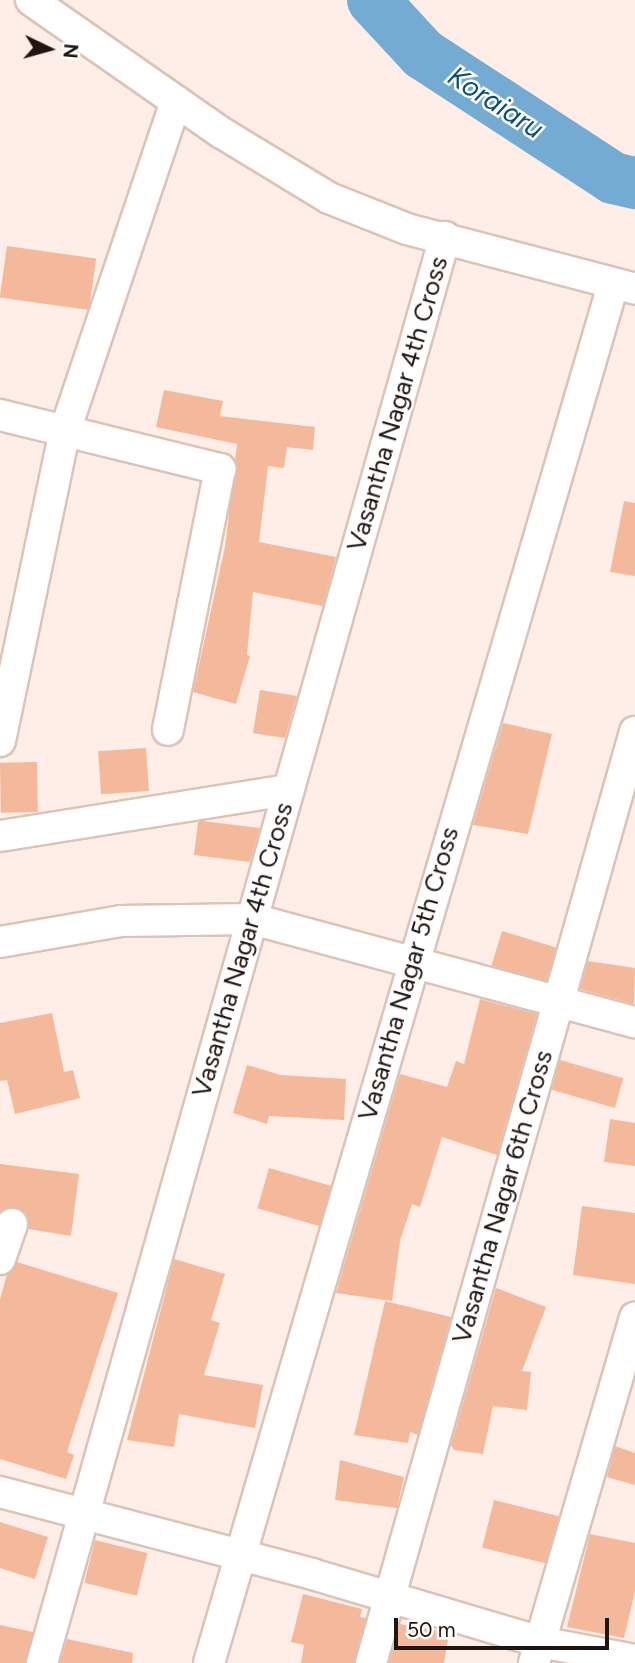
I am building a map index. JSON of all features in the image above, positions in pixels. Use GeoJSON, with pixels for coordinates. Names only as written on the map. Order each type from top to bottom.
{"type":"FeatureCollection","features":[{"type":"Feature","properties":{"kind":"street"},"geometry":{"type":"LineString","coordinates":[[31,0],[176,101],[330,198],[407,229],[624,287]]}},
{"type":"Feature","properties":{"kind":"street"},"geometry":{"type":"LineString","coordinates":[[0,741],[65,431],[176,101]]}},
{"type":"Feature","properties":{"kind":"street","name":"Vasantha Nagar 4th Cross"},"geometry":{"type":"LineString","coordinates":[[42,1663],[445,237]]}},
{"type":"Feature","properties":{"kind":"street","name":"Vasantha Nagar 5th Cross"},"geometry":{"type":"LineString","coordinates":[[209,1663],[238,1555],[412,962],[624,287]]}},
{"type":"Feature","properties":{"kind":"street"},"geometry":{"type":"LineString","coordinates":[[0,415],[220,470],[168,730]]}},
{"type":"Feature","properties":{"kind":"street","name":"Vasantha Nagar 6th Cross"},"geometry":{"type":"LineString","coordinates":[[371,1663],[635,732]]}},
{"type":"Feature","properties":{"kind":"street"},"geometry":{"type":"LineString","coordinates":[[0,836],[288,790]]}},
{"type":"Feature","properties":{"kind":"street"},"geometry":{"type":"LineString","coordinates":[[0,942],[121,921],[252,919],[635,1022]]}},
{"type":"Feature","properties":{"kind":"street"},"geometry":{"type":"LineString","coordinates":[[0,1259],[12,1224]]}},
{"type":"Feature","properties":{"kind":"street"},"geometry":{"type":"LineString","coordinates":[[537,1652],[635,1317]]}},
{"type":"Feature","properties":{"kind":"street"},"geometry":{"type":"LineString","coordinates":[[0,1492],[83,1517],[238,1555],[390,1599],[537,1652],[635,1660]]}},
{"type":"Feature","properties":{"kind":"building"},"geometry":{"type":"Polygon","coordinates":[[[7,246],[96,259],[89,310],[0,298],[7,246]]]}},
{"type":"Feature","properties":{"kind":"building"},"geometry":{"type":"Polygon","coordinates":[[[164,390],[223,401],[220,416],[315,427],[313,450],[287,447],[284,468],[268,466],[259,542],[336,557],[323,606],[253,592],[247,655],[250,656],[236,704],[193,692],[225,547],[237,444],[156,427],[164,390]]]}},
{"type":"Feature","properties":{"kind":"building"},"geometry":{"type":"Polygon","coordinates":[[[624,501],[635,503],[635,576],[610,572],[624,501]]]}},
{"type":"Feature","properties":{"kind":"building"},"geometry":{"type":"Polygon","coordinates":[[[260,690],[297,696],[285,738],[253,733],[260,690]]]}},
{"type":"Feature","properties":{"kind":"building"},"geometry":{"type":"Polygon","coordinates":[[[503,723],[552,734],[528,834],[473,825],[503,723]]]}},
{"type":"Feature","properties":{"kind":"building"},"geometry":{"type":"Polygon","coordinates":[[[146,748],[149,791],[101,794],[98,751],[146,748]]]}},
{"type":"Feature","properties":{"kind":"building"},"geometry":{"type":"Polygon","coordinates":[[[37,762],[38,812],[1,813],[0,763],[37,762]]]}},
{"type":"Feature","properties":{"kind":"building"},"geometry":{"type":"Polygon","coordinates":[[[198,822],[260,828],[250,862],[194,855],[198,822]]]}},
{"type":"Feature","properties":{"kind":"building"},"geometry":{"type":"Polygon","coordinates":[[[502,931],[557,948],[546,982],[491,965],[502,931]]]}},
{"type":"Feature","properties":{"kind":"building"},"geometry":{"type":"Polygon","coordinates":[[[588,961],[635,968],[634,1004],[580,989],[588,961]]]}},
{"type":"Feature","properties":{"kind":"building"},"geometry":{"type":"Polygon","coordinates":[[[480,999],[537,1014],[497,1155],[442,1137],[420,1207],[412,1204],[400,1241],[392,1301],[336,1293],[400,1074],[447,1087],[456,1061],[464,1064],[480,999]]]}},
{"type":"Feature","properties":{"kind":"building"},"geometry":{"type":"Polygon","coordinates":[[[52,1013],[64,1072],[73,1070],[80,1098],[15,1114],[7,1080],[0,1081],[0,1023],[52,1013]]]}},
{"type":"Feature","properties":{"kind":"building"},"geometry":{"type":"Polygon","coordinates":[[[560,1060],[623,1078],[615,1108],[551,1090],[560,1060]]]}},
{"type":"Feature","properties":{"kind":"building"},"geometry":{"type":"Polygon","coordinates":[[[247,1065],[281,1075],[346,1079],[344,1120],[269,1116],[267,1124],[233,1113],[247,1065]]]}},
{"type":"Feature","properties":{"kind":"building"},"geometry":{"type":"Polygon","coordinates":[[[610,1119],[635,1123],[635,1166],[604,1162],[610,1119]]]}},
{"type":"Feature","properties":{"kind":"building"},"geometry":{"type":"Polygon","coordinates":[[[0,1164],[79,1174],[71,1236],[29,1229],[29,1220],[18,1208],[0,1211],[0,1164]]]}},
{"type":"Feature","properties":{"kind":"building"},"geometry":{"type":"Polygon","coordinates":[[[269,1168],[331,1186],[320,1226],[257,1208],[269,1168]]]}},
{"type":"Feature","properties":{"kind":"building"},"geometry":{"type":"Polygon","coordinates":[[[582,1206],[635,1213],[635,1284],[573,1275],[582,1206]]]}},
{"type":"Feature","properties":{"kind":"building"},"geometry":{"type":"Polygon","coordinates":[[[174,1259],[225,1274],[211,1320],[220,1323],[204,1375],[263,1385],[255,1428],[179,1414],[174,1447],[127,1440],[174,1259]]]}},
{"type":"Feature","properties":{"kind":"building"},"geometry":{"type":"Polygon","coordinates":[[[17,1262],[118,1293],[67,1452],[74,1455],[66,1479],[0,1459],[0,1300],[7,1274],[17,1262]]]}},
{"type":"Feature","properties":{"kind":"building"},"geometry":{"type":"Polygon","coordinates":[[[496,1288],[546,1307],[522,1371],[531,1372],[527,1410],[493,1406],[483,1454],[454,1450],[451,1445],[496,1288]]]}},
{"type":"Feature","properties":{"kind":"building"},"geometry":{"type":"Polygon","coordinates":[[[385,1301],[451,1317],[418,1435],[410,1432],[408,1443],[354,1435],[385,1301]]]}},
{"type":"Feature","properties":{"kind":"building"},"geometry":{"type":"Polygon","coordinates":[[[615,1446],[635,1453],[635,1485],[607,1477],[615,1446]]]}},
{"type":"Feature","properties":{"kind":"building"},"geometry":{"type":"Polygon","coordinates":[[[340,1460],[404,1477],[397,1508],[335,1500],[340,1460]]]}},
{"type":"Feature","properties":{"kind":"building"},"geometry":{"type":"Polygon","coordinates":[[[494,1500],[559,1516],[547,1564],[482,1548],[494,1500]]]}},
{"type":"Feature","properties":{"kind":"building"},"geometry":{"type":"Polygon","coordinates":[[[0,1522],[48,1537],[35,1579],[0,1568],[0,1522]]]}},
{"type":"Feature","properties":{"kind":"building"},"geometry":{"type":"Polygon","coordinates":[[[590,1534],[635,1543],[635,1591],[624,1638],[567,1627],[590,1534]]]}},
{"type":"Feature","properties":{"kind":"building"},"geometry":{"type":"Polygon","coordinates":[[[95,1540],[147,1553],[137,1596],[84,1583],[95,1540]]]}},
{"type":"Feature","properties":{"kind":"building"},"geometry":{"type":"Polygon","coordinates":[[[303,1594],[362,1609],[360,1617],[366,1618],[354,1663],[301,1663],[304,1645],[291,1642],[303,1594]]]}},
{"type":"Feature","properties":{"kind":"building"},"geometry":{"type":"Polygon","coordinates":[[[400,1624],[449,1633],[444,1663],[389,1663],[400,1624]]]}},
{"type":"Feature","properties":{"kind":"building"},"geometry":{"type":"Polygon","coordinates":[[[0,1625],[33,1632],[25,1663],[0,1663],[0,1625]]]}},
{"type":"Feature","properties":{"kind":"building"},"geometry":{"type":"Polygon","coordinates":[[[67,1639],[133,1653],[132,1663],[60,1663],[67,1639]]]}},
{"type":"Feature","properties":{"kind":"waterway","name":"Koraiaru"},"geometry":{"type":"LineString","coordinates":[[373,0],[423,54],[613,178],[635,183]]}}]}
